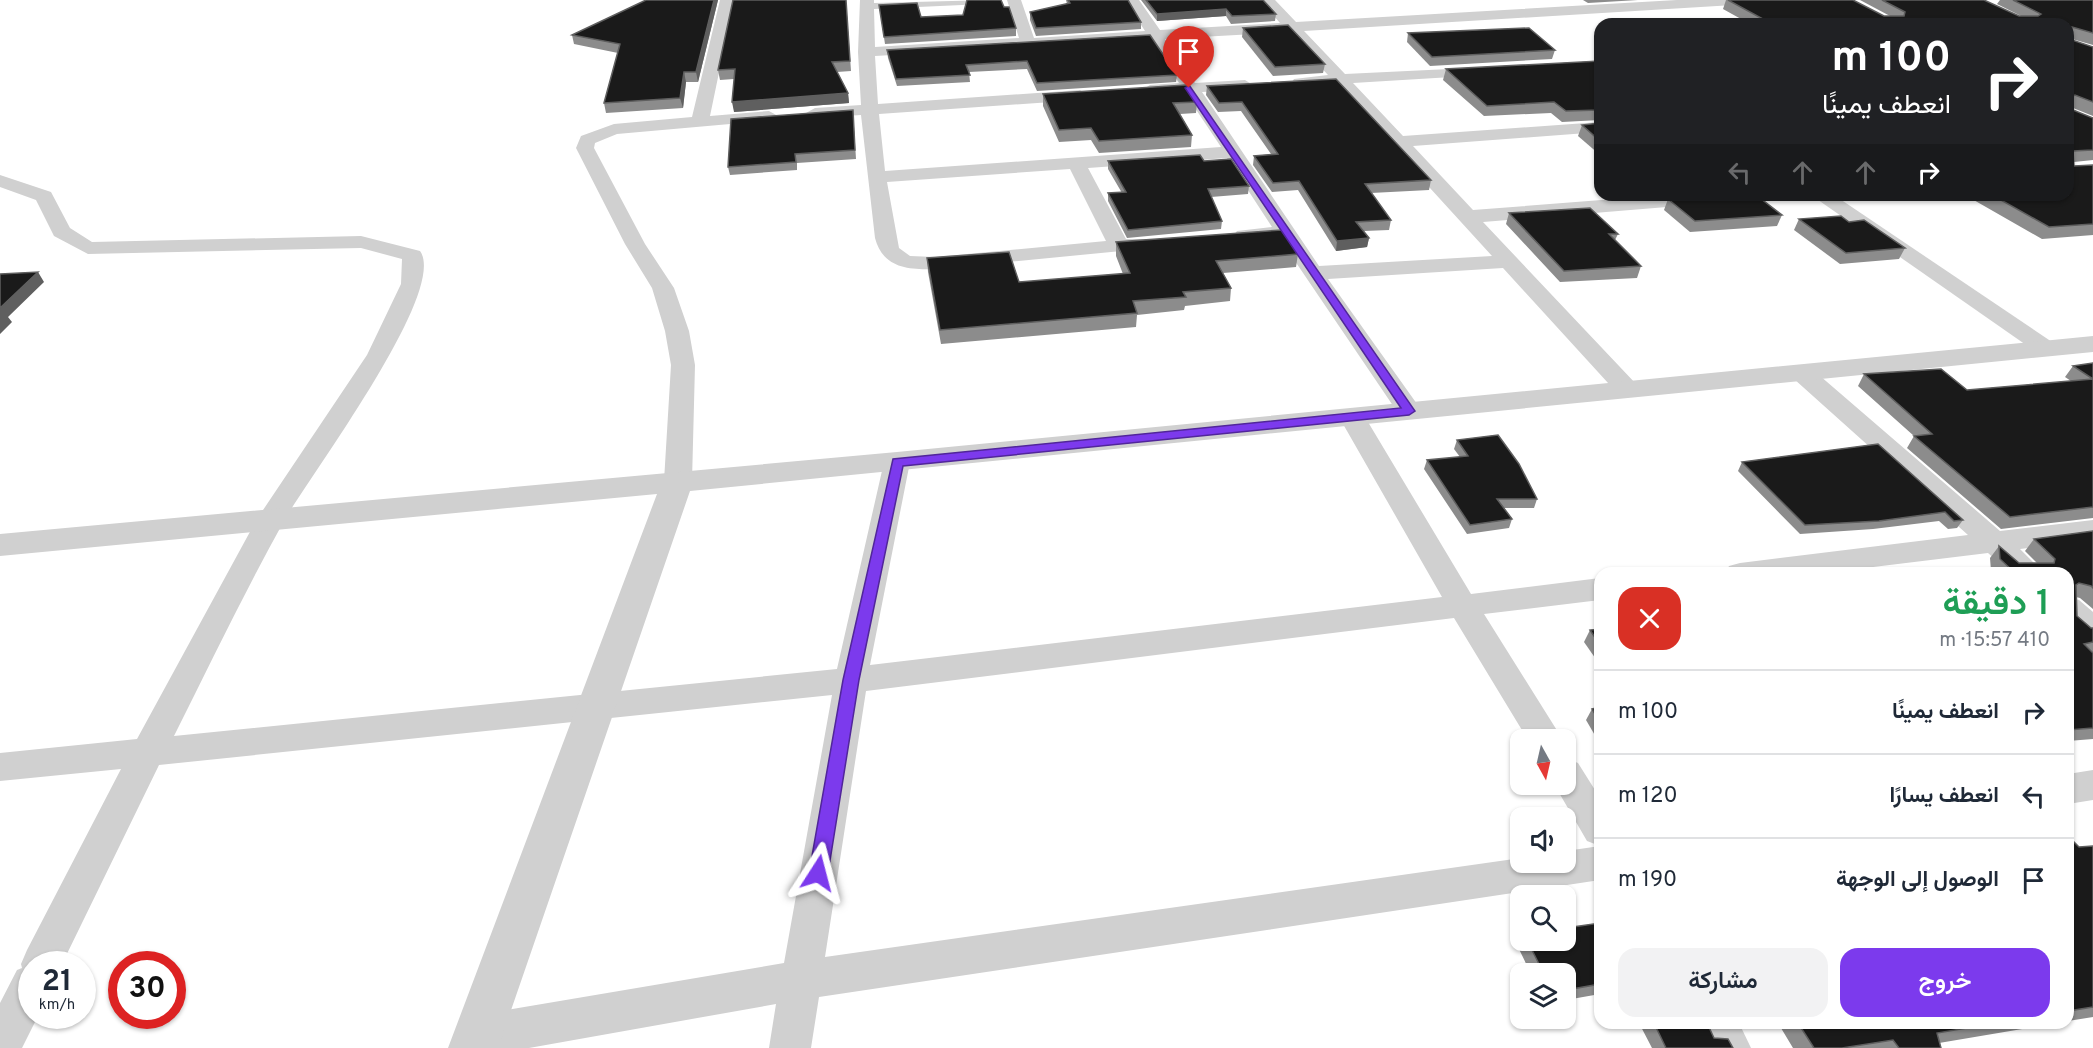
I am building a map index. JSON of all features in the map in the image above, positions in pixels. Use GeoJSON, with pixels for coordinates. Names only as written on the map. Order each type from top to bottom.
{"type":"FeatureCollection","features":[{"type":"Feature","properties":{"kind":"street"},"geometry":{"type":"LineString","coordinates":[[700,122],[727,0]]}},
{"type":"Feature","properties":{"kind":"street"},"geometry":{"type":"LineString","coordinates":[[984,0],[867,3],[866,52],[869,108],[889,250],[900,259],[912,263],[1175,242]]}},
{"type":"Feature","properties":{"kind":"street"},"geometry":{"type":"LineString","coordinates":[[1014,0],[1028,42]]}},
{"type":"Feature","properties":{"kind":"street"},"geometry":{"type":"LineString","coordinates":[[1132,0],[1313,273],[1409,411]]}},
{"type":"Feature","properties":{"kind":"street"},"geometry":{"type":"LineString","coordinates":[[1267,0],[1628,390]]}},
{"type":"Feature","properties":{"kind":"street"},"geometry":{"type":"LineString","coordinates":[[1553,0],[1592,26]]}},
{"type":"Feature","properties":{"kind":"street"},"geometry":{"type":"LineString","coordinates":[[866,52],[1290,25],[1749,0]]}},
{"type":"Feature","properties":{"kind":"street"},"geometry":{"type":"LineString","coordinates":[[1282,83],[1501,69]]}},
{"type":"Feature","properties":{"kind":"street"},"geometry":{"type":"LineString","coordinates":[[1130,92],[1259,84]]}},
{"type":"Feature","properties":{"kind":"street"},"geometry":{"type":"LineString","coordinates":[[475,1042],[678,481],[683,365],[677,331],[663,288],[635,244],[585,148],[586,140],[614,129],[869,108],[1095,94]]}},
{"type":"Feature","properties":{"kind":"street"},"geometry":{"type":"LineString","coordinates":[[1398,142],[1594,127]]}},
{"type":"Feature","properties":{"kind":"street"},"geometry":{"type":"LineString","coordinates":[[877,177],[1233,152]]}},
{"type":"Feature","properties":{"kind":"street"},"geometry":{"type":"LineString","coordinates":[[1076,163],[1119,247]]}},
{"type":"Feature","properties":{"kind":"street"},"geometry":{"type":"LineString","coordinates":[[0,181],[44,196],[61,232],[88,248],[361,242],[413,255],[412,284],[379,355],[272,519],[148,752],[48,951]]}},
{"type":"Feature","properties":{"kind":"street"},"geometry":{"type":"LineString","coordinates":[[1466,217],[1665,201]]}},
{"type":"Feature","properties":{"kind":"street"},"geometry":{"type":"LineString","coordinates":[[1830,201],[2047,349]]}},
{"type":"Feature","properties":{"kind":"street"},"geometry":{"type":"LineString","coordinates":[[1220,238],[1287,232]]}},
{"type":"Feature","properties":{"kind":"street"},"geometry":{"type":"LineString","coordinates":[[1313,273],[1507,261]]}},
{"type":"Feature","properties":{"kind":"street"},"geometry":{"type":"LineString","coordinates":[[0,545],[897,462],[2093,344]]}},
{"type":"Feature","properties":{"kind":"street"},"geometry":{"type":"LineString","coordinates":[[1803,374],[2022,567]]}},
{"type":"Feature","properties":{"kind":"street"},"geometry":{"type":"LineString","coordinates":[[1352,417],[1462,605],[1538,729]]}},
{"type":"Feature","properties":{"kind":"street"},"geometry":{"type":"LineString","coordinates":[[790,1048],[851,680],[897,462]]}},
{"type":"Feature","properties":{"kind":"street"},"geometry":{"type":"LineString","coordinates":[[1789,567],[2093,530]]}},
{"type":"Feature","properties":{"kind":"street"},"geometry":{"type":"LineString","coordinates":[[0,767],[597,709],[1594,590]]}},
{"type":"Feature","properties":{"kind":"street"},"geometry":{"type":"LineString","coordinates":[[2074,613],[2093,630]]}},
{"type":"Feature","properties":{"kind":"street"},"geometry":{"type":"LineString","coordinates":[[2074,788],[2093,785]]}},
{"type":"Feature","properties":{"kind":"street"},"geometry":{"type":"LineString","coordinates":[[1576,790],[1594,820]]}},
{"type":"Feature","properties":{"kind":"street"},"geometry":{"type":"LineString","coordinates":[[475,1042],[801,980],[1594,864]]}},
{"type":"Feature","properties":{"kind":"street"},"geometry":{"type":"LineString","coordinates":[[0,1047],[18,1012]]}},
{"type":"Feature","properties":{"kind":"street"},"geometry":{"type":"LineString","coordinates":[[1719,1029],[1730,1048]]}},
{"type":"Feature","properties":{"kind":"building"},"geometry":{"type":"Polygon","coordinates":[[[646,0],[714,0],[696,72],[684,72],[680,98],[604,103],[620,44],[572,35],[646,0]]]}},
{"type":"Feature","properties":{"kind":"building"},"geometry":{"type":"Polygon","coordinates":[[[733,0],[846,0],[850,61],[832,62],[848,93],[732,102],[735,69],[718,70],[733,0]]]}},
{"type":"Feature","properties":{"kind":"building"},"geometry":{"type":"Polygon","coordinates":[[[967,0],[1001,0],[1004,7],[1009,7],[1016,28],[884,37],[879,5],[917,3],[921,17],[963,15],[967,0]]]}},
{"type":"Feature","properties":{"kind":"building"},"geometry":{"type":"Polygon","coordinates":[[[1068,0],[1128,0],[1141,22],[1036,28],[1030,12],[1070,3],[1068,0]]]}},
{"type":"Feature","properties":{"kind":"building"},"geometry":{"type":"Polygon","coordinates":[[[1146,0],[1263,0],[1276,14],[1232,16],[1226,9],[1157,14],[1146,0]]]}},
{"type":"Feature","properties":{"kind":"building"},"geometry":{"type":"Polygon","coordinates":[[[1728,0],[1853,0],[1884,16],[1904,16],[1905,12],[1882,0],[1984,0],[2019,16],[2038,16],[2041,14],[2013,0],[2093,0],[2093,33],[2074,28],[2074,18],[1761,18],[1728,0]]]}},
{"type":"Feature","properties":{"kind":"building"},"geometry":{"type":"Polygon","coordinates":[[[1288,25],[1325,64],[1275,67],[1243,28],[1288,25]]]}},
{"type":"Feature","properties":{"kind":"building"},"geometry":{"type":"Polygon","coordinates":[[[1529,28],[1555,50],[1432,57],[1408,33],[1529,28]]]}},
{"type":"Feature","properties":{"kind":"building"},"geometry":{"type":"Polygon","coordinates":[[[1150,35],[1177,75],[1037,83],[1027,61],[966,65],[970,75],[896,79],[887,50],[1150,35]]]}},
{"type":"Feature","properties":{"kind":"building"},"geometry":{"type":"Polygon","coordinates":[[[2074,41],[2093,47],[2093,102],[2075,95],[2074,41]]]}},
{"type":"Feature","properties":{"kind":"building"},"geometry":{"type":"Polygon","coordinates":[[[1594,61],[1594,110],[1566,111],[1554,102],[1487,106],[1446,69],[1594,61]]]}},
{"type":"Feature","properties":{"kind":"building"},"geometry":{"type":"Polygon","coordinates":[[[1336,79],[1431,180],[1365,184],[1391,220],[1356,222],[1369,238],[1337,241],[1299,181],[1273,183],[1254,156],[1278,154],[1242,102],[1219,103],[1207,86],[1336,79]]]}},
{"type":"Feature","properties":{"kind":"building"},"geometry":{"type":"Polygon","coordinates":[[[1186,85],[1197,102],[1173,103],[1192,135],[1099,141],[1091,128],[1059,130],[1043,94],[1186,85]]]}},
{"type":"Feature","properties":{"kind":"building"},"geometry":{"type":"Polygon","coordinates":[[[853,110],[855,150],[795,154],[796,162],[728,167],[731,119],[853,110]]]}},
{"type":"Feature","properties":{"kind":"building"},"geometry":{"type":"Polygon","coordinates":[[[2074,110],[2093,118],[2093,150],[2074,151],[2074,110]]]}},
{"type":"Feature","properties":{"kind":"building"},"geometry":{"type":"Polygon","coordinates":[[[1594,124],[1594,136],[1582,125],[1594,124]]]}},
{"type":"Feature","properties":{"kind":"building"},"geometry":{"type":"Polygon","coordinates":[[[1200,155],[1204,161],[1231,159],[1249,186],[1208,189],[1222,221],[1128,230],[1108,193],[1126,192],[1108,161],[1200,155]]]}},
{"type":"Feature","properties":{"kind":"building"},"geometry":{"type":"Polygon","coordinates":[[[2093,165],[2093,224],[2049,227],[2003,201],[2074,201],[2074,166],[2093,165]]]}},
{"type":"Feature","properties":{"kind":"building"},"geometry":{"type":"Polygon","coordinates":[[[1670,201],[1764,201],[1782,215],[1695,221],[1670,201]]]}},
{"type":"Feature","properties":{"kind":"building"},"geometry":{"type":"Polygon","coordinates":[[[1590,208],[1618,234],[1609,234],[1641,266],[1564,271],[1509,213],[1590,208]]]}},
{"type":"Feature","properties":{"kind":"building"},"geometry":{"type":"Polygon","coordinates":[[[1841,216],[1849,222],[1864,220],[1905,248],[1846,253],[1799,219],[1841,216]]]}},
{"type":"Feature","properties":{"kind":"building"},"geometry":{"type":"Polygon","coordinates":[[[1282,230],[1298,254],[1216,261],[1231,288],[1183,292],[1186,297],[1133,301],[1137,313],[940,330],[927,258],[1009,252],[1019,282],[1130,273],[1116,242],[1282,230]]]}},
{"type":"Feature","properties":{"kind":"building"},"geometry":{"type":"Polygon","coordinates":[[[38,272],[0,308],[0,274],[38,272]]]}},
{"type":"Feature","properties":{"kind":"building"},"geometry":{"type":"Polygon","coordinates":[[[2093,363],[2093,379],[2073,366],[2093,363]]]}},
{"type":"Feature","properties":{"kind":"building"},"geometry":{"type":"Polygon","coordinates":[[[1941,369],[1967,390],[2093,379],[2093,507],[2010,517],[1914,436],[1932,434],[1864,374],[1941,369]]]}},
{"type":"Feature","properties":{"kind":"building"},"geometry":{"type":"Polygon","coordinates":[[[1498,435],[1519,464],[1537,499],[1497,499],[1512,519],[1470,525],[1427,460],[1468,456],[1457,440],[1498,435]]]}},
{"type":"Feature","properties":{"kind":"building"},"geometry":{"type":"Polygon","coordinates":[[[1878,444],[1963,520],[1954,521],[1945,512],[1879,521],[1805,525],[1742,462],[1878,444]]]}},
{"type":"Feature","properties":{"kind":"building"},"geometry":{"type":"Polygon","coordinates":[[[2093,531],[2093,588],[2079,583],[2076,585],[2077,616],[2093,628],[2093,642],[2084,644],[2093,653],[2093,728],[2074,730],[2074,567],[2009,567],[2000,559],[1999,546],[2019,563],[2054,563],[2055,559],[2034,539],[2093,531]]]}},
{"type":"Feature","properties":{"kind":"building"},"geometry":{"type":"Polygon","coordinates":[[[2074,842],[2079,847],[2093,846],[2093,1007],[2074,1010],[2074,842]]]}},
{"type":"Feature","properties":{"kind":"building"},"geometry":{"type":"Polygon","coordinates":[[[1594,924],[1594,985],[1576,988],[1576,963],[1538,963],[1532,951],[1576,951],[1576,927],[1594,924]]]}},
{"type":"Feature","properties":{"kind":"building"},"geometry":{"type":"Polygon","coordinates":[[[1657,1029],[1710,1029],[1714,1038],[1728,1039],[1733,1048],[1666,1048],[1657,1029]]]}},
{"type":"Feature","properties":{"kind":"building"},"geometry":{"type":"Polygon","coordinates":[[[1802,1029],[1961,1029],[1937,1033],[1941,1048],[1899,1048],[1893,1040],[1842,1048],[1814,1048],[1802,1029]]]}},
{"type":"Feature","properties":{"kind":"route"},"geometry":{"type":"LineString","coordinates":[[818,873],[851,680],[897,462],[1409,411],[1189,88]]}}]}
